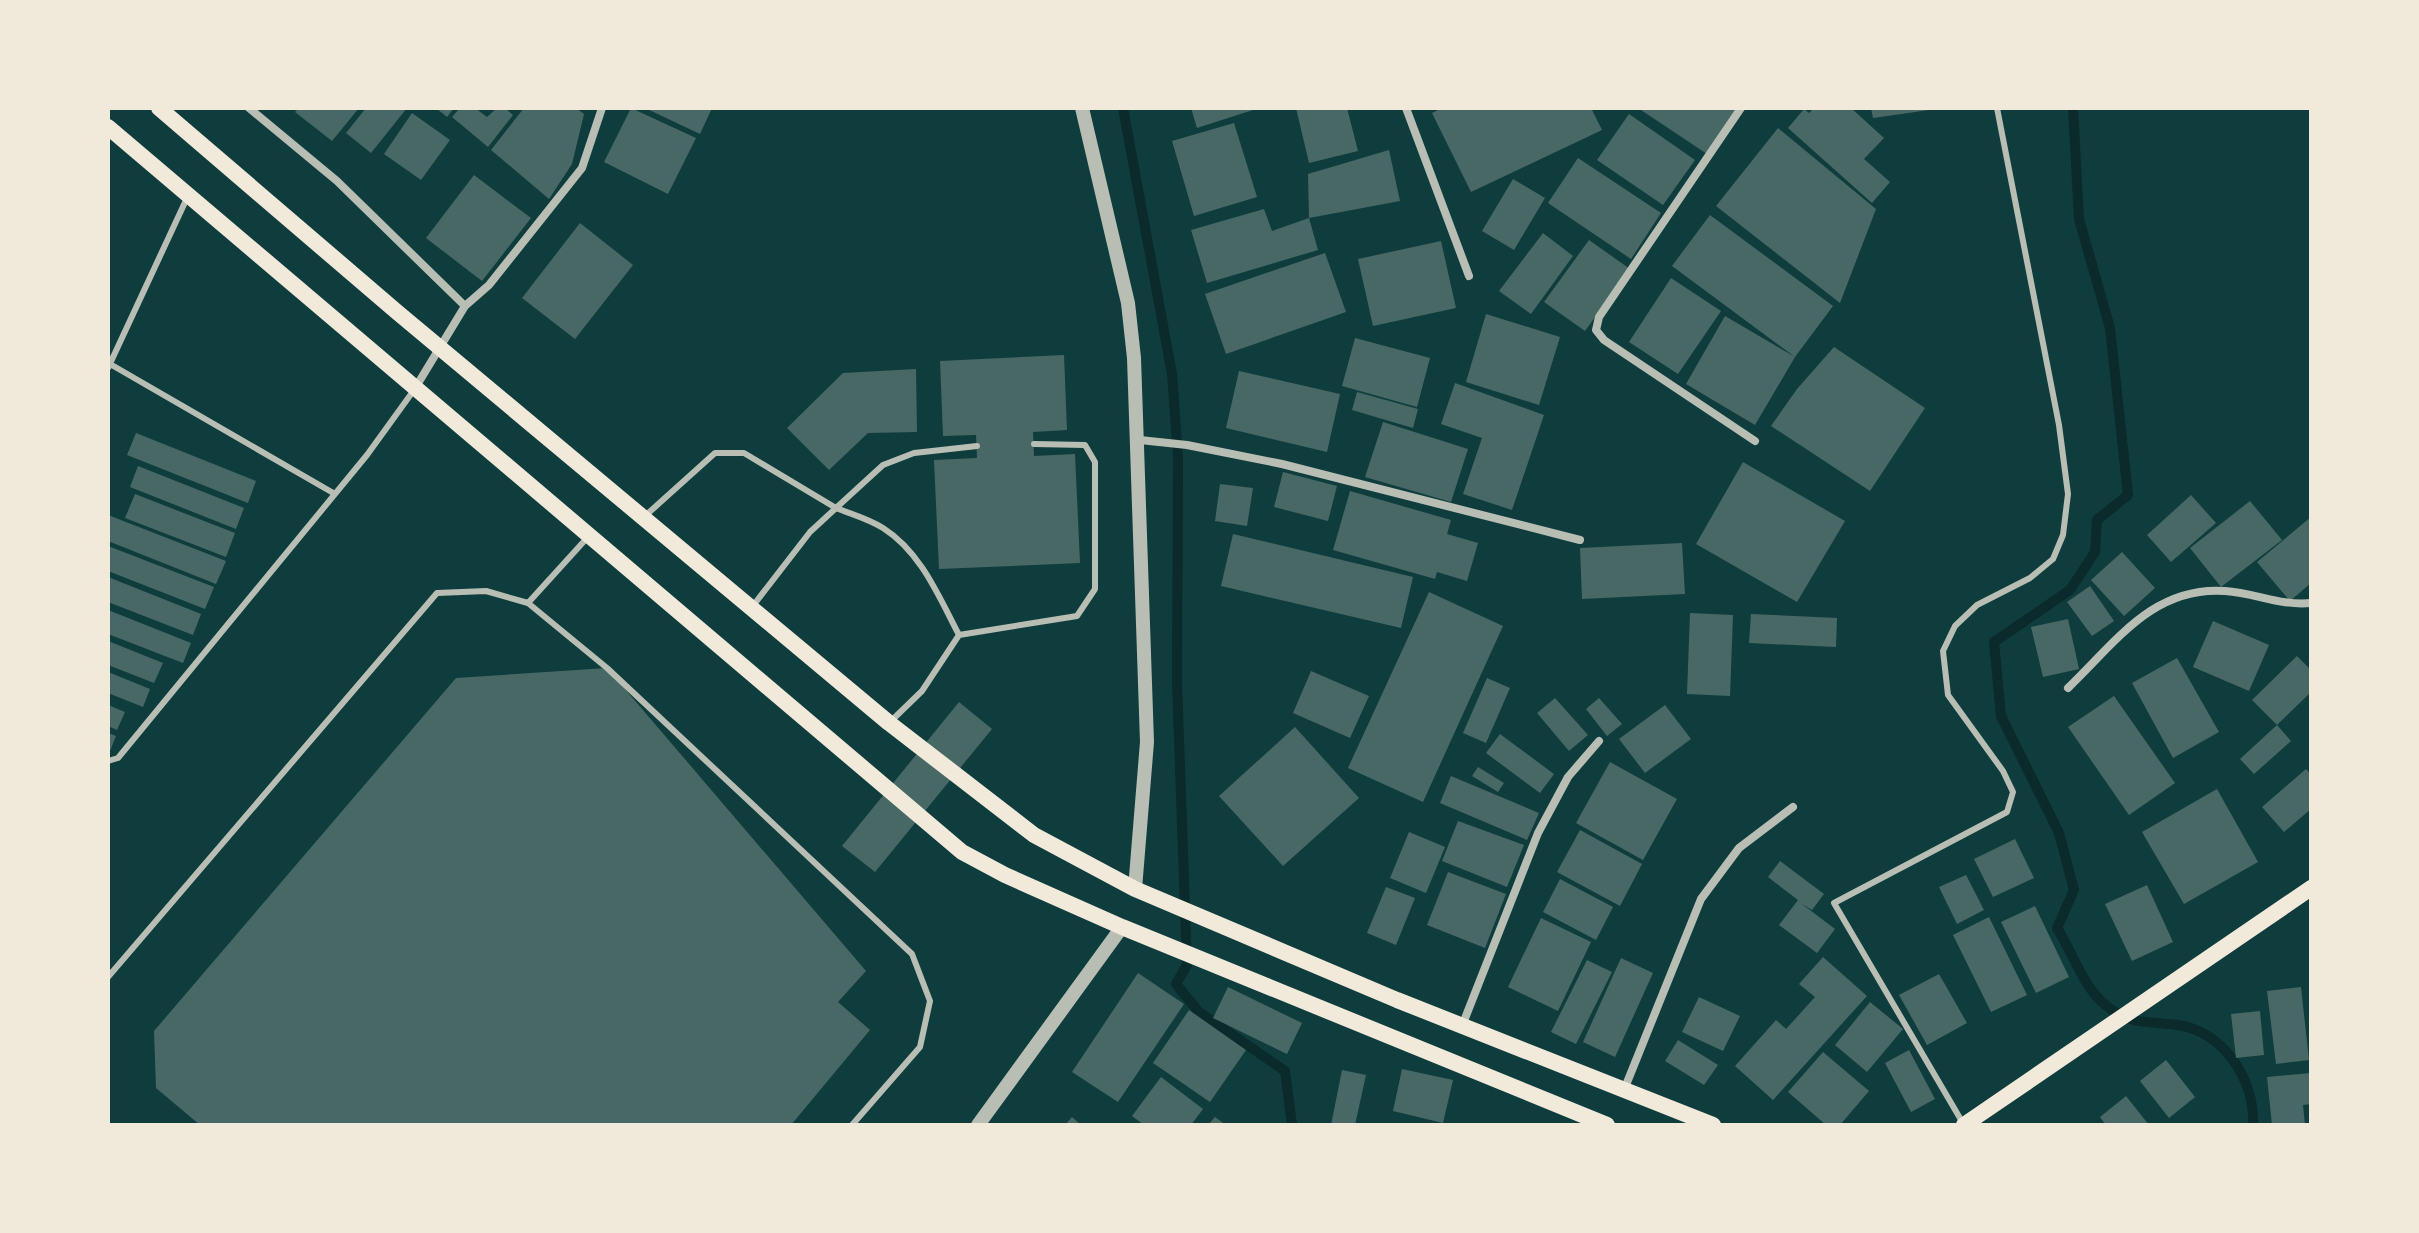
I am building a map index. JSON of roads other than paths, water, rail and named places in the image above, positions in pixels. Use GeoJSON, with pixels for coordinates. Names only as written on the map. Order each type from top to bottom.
{"type":"FeatureCollection","features":[{"type":"Feature","properties":{"kind":"main road"},"geometry":{"type":"LineString","coordinates":[[159,108],[889,723],[1034,835],[1135,889],[1462,1026],[1713,1125]]}},
{"type":"Feature","properties":{"kind":"main road"},"geometry":{"type":"LineString","coordinates":[[108,127],[414,390],[962,852],[1122,927],[1607,1125]]}},
{"type":"Feature","properties":{"kind":"main road"},"geometry":{"type":"LineString","coordinates":[[1964,1125],[2138,1003],[2311,888]]}},
{"type":"Feature","properties":{"kind":"street"},"geometry":{"type":"LineString","coordinates":[[249,108],[337,181],[465,306]]}},
{"type":"Feature","properties":{"kind":"street"},"geometry":{"type":"LineString","coordinates":[[414,390],[439,344],[465,306],[489,285],[582,168],[602,108]]}},
{"type":"Feature","properties":{"kind":"street"},"geometry":{"type":"LineString","coordinates":[[1082,108],[1128,303],[1146,440],[1147,742],[1135,889]]}},
{"type":"Feature","properties":{"kind":"street"},"geometry":{"type":"LineString","coordinates":[[1406,108],[1469,276]]}},
{"type":"Feature","properties":{"kind":"street"},"geometry":{"type":"LineString","coordinates":[[1741,108],[1599,317],[1596,330],[1604,340],[1755,441]]}},
{"type":"Feature","properties":{"kind":"street"},"geometry":{"type":"LineString","coordinates":[[1146,440],[1282,464],[1580,540]]}},
{"type":"Feature","properties":{"kind":"street"},"geometry":{"type":"LineString","coordinates":[[2068,688],[2145,614],[2174,595],[2191,591],[2229,591],[2272,603],[2311,603]]}},
{"type":"Feature","properties":{"kind":"street"},"geometry":{"type":"LineString","coordinates":[[1462,1026],[1543,822],[1568,777],[1599,741]]}},
{"type":"Feature","properties":{"kind":"street"},"geometry":{"type":"LineString","coordinates":[[1624,1090],[1701,899],[1739,848],[1793,807]]}},
{"type":"Feature","properties":{"kind":"street"},"geometry":{"type":"LineString","coordinates":[[978,1125],[1012,1084],[1122,927]]}},
{"type":"Feature","properties":{"kind":"lane"},"geometry":{"type":"LineString","coordinates":[[1964,1125],[1834,903],[2007,812],[2013,792],[2003,771],[1948,695],[1943,651],[1955,626],[1977,605],[2030,578],[2053,559],[2063,535],[2068,494],[2059,425],[1997,108]]}},
{"type":"Feature","properties":{"kind":"lane"},"geometry":{"type":"LineString","coordinates":[[188,195],[109,366],[335,494]]}},
{"type":"Feature","properties":{"kind":"lane"},"geometry":{"type":"LineString","coordinates":[[108,761],[118,758],[335,494],[414,390]]}},
{"type":"Feature","properties":{"kind":"lane"},"geometry":{"type":"LineString","coordinates":[[889,723],[922,691],[959,635],[1077,616],[1095,589],[1095,462],[1085,445],[1034,444]]}},
{"type":"Feature","properties":{"kind":"lane"},"geometry":{"type":"LineString","coordinates":[[752,607],[810,532],[883,465],[914,453],[977,446]]}},
{"type":"Feature","properties":{"kind":"lane"},"geometry":{"type":"LineString","coordinates":[[645,516],[715,453],[744,453],[836,508],[883,528],[907,549],[935,587],[959,635]]}},
{"type":"Feature","properties":{"kind":"lane"},"geometry":{"type":"LineString","coordinates":[[528,603],[588,537]]}},
{"type":"Feature","properties":{"kind":"lane"},"geometry":{"type":"LineString","coordinates":[[108,977],[437,593],[486,591],[528,603],[607,668],[912,954],[930,1001],[920,1047],[852,1125]]}},
{"type":"Feature","properties":{"kind":"waterway"},"geometry":{"type":"LineString","coordinates":[[1123,108],[1172,374],[1178,457],[1177,682],[1187,965],[1176,984],[1198,1011],[1285,1071],[1292,1125]]}},
{"type":"Feature","properties":{"kind":"waterway"},"geometry":{"type":"LineString","coordinates":[[2073,108],[2079,219],[2110,328],[2128,495],[2097,520],[2095,552],[2070,590],[1994,642],[2001,716],[2059,833],[2074,890],[2057,928],[2089,986],[2102,1002],[2121,1015],[2138,1021],[2195,1029],[2222,1048],[2234,1061],[2249,1091],[2253,1125]]}}]}
